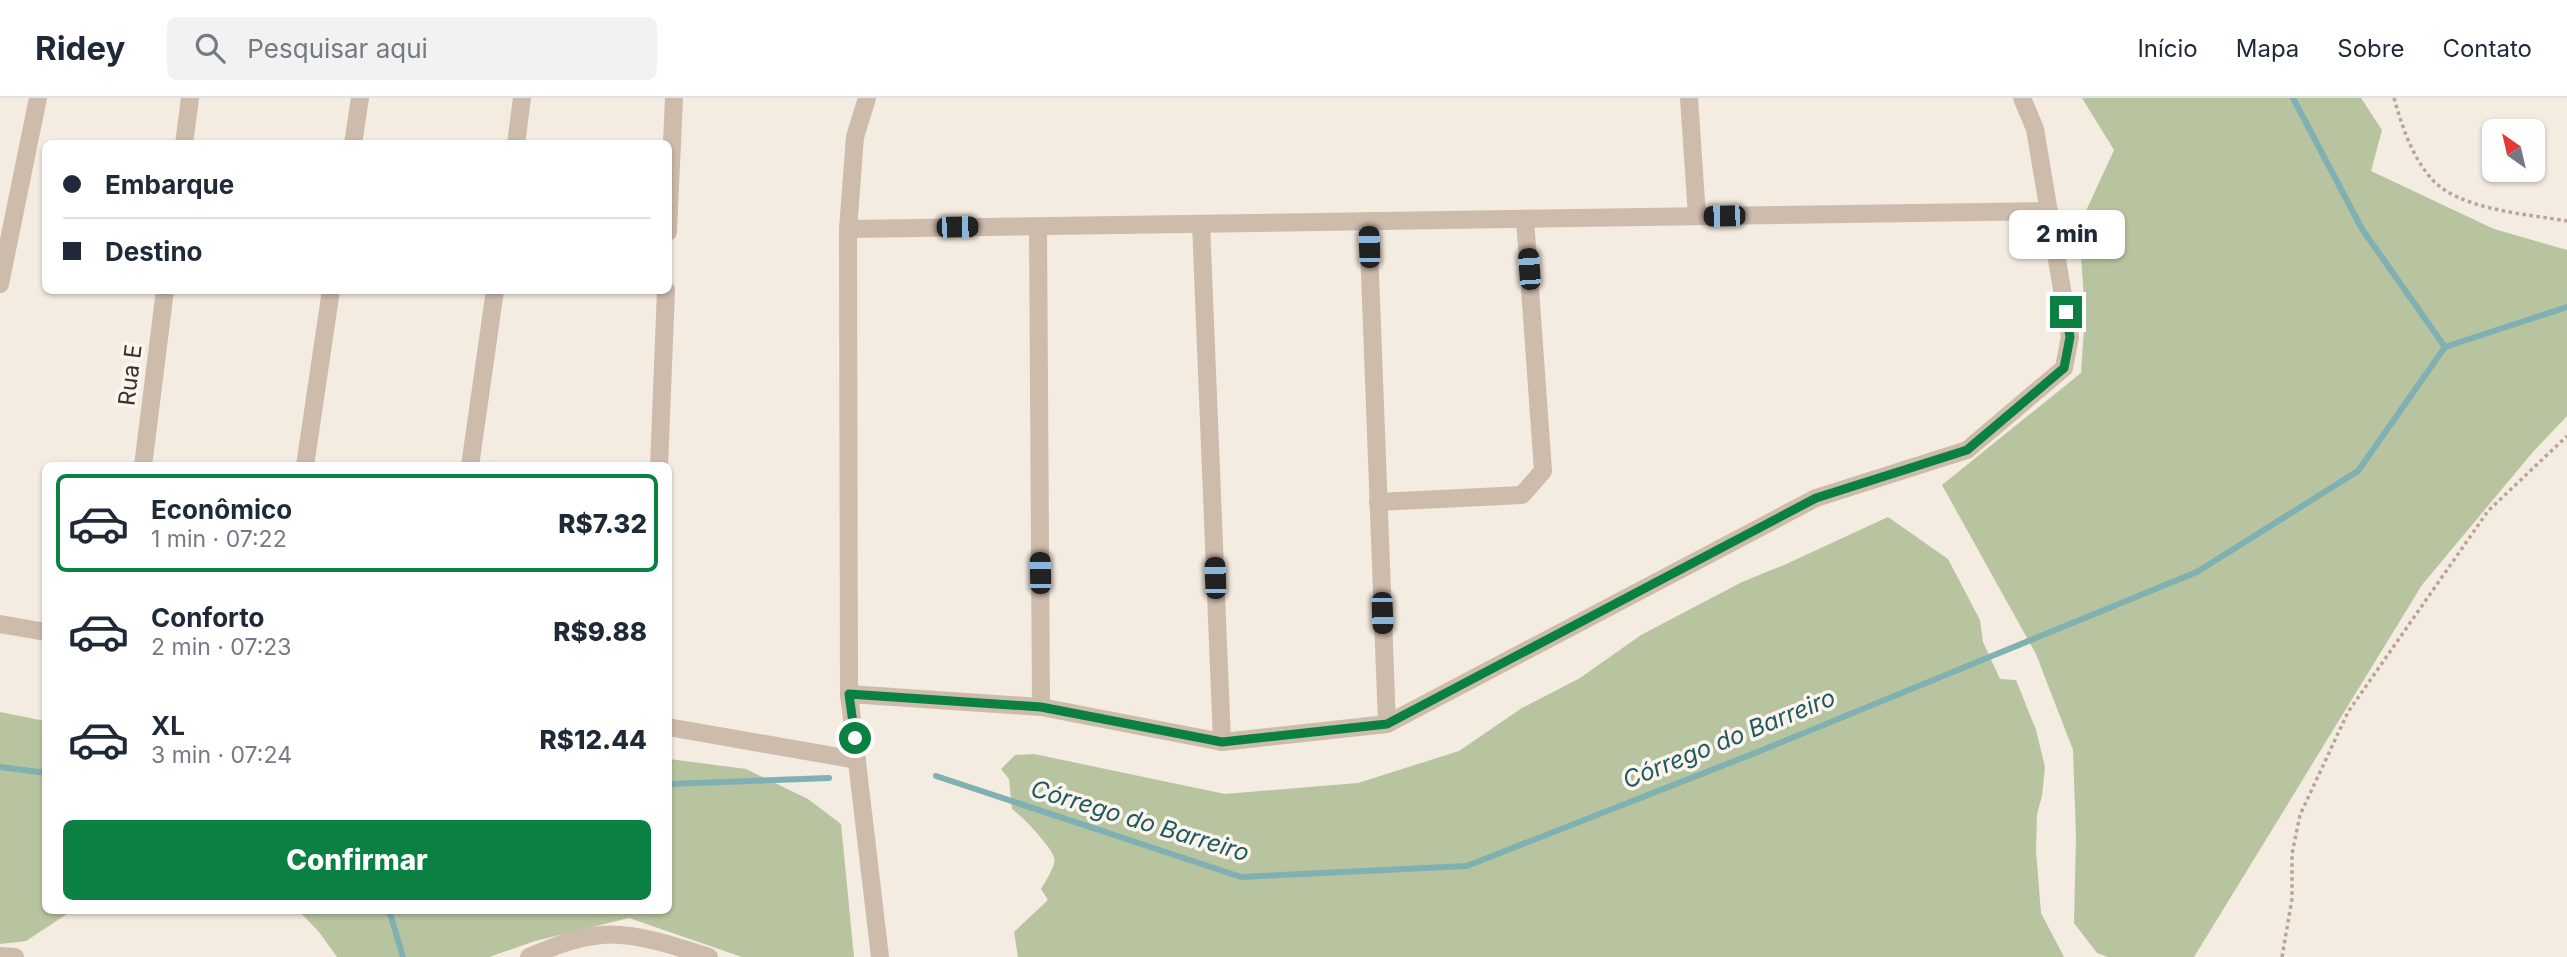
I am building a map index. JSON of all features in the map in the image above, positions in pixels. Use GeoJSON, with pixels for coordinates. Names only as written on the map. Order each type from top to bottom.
{"type":"FeatureCollection","features":[{"type":"Feature","properties":{"kind":"street"},"geometry":{"type":"LineString","coordinates":[[0,284],[38,98]]}},
{"type":"Feature","properties":{"kind":"street"},"geometry":{"type":"LineString","coordinates":[[185,140],[190,98]]}},
{"type":"Feature","properties":{"kind":"street"},"geometry":{"type":"LineString","coordinates":[[354,140],[360,98]]}},
{"type":"Feature","properties":{"kind":"street"},"geometry":{"type":"LineString","coordinates":[[517,140],[522,98]]}},
{"type":"Feature","properties":{"kind":"street"},"geometry":{"type":"LineString","coordinates":[[672,143],[674,98]]}},
{"type":"Feature","properties":{"kind":"street"},"geometry":{"type":"LineString","coordinates":[[867,98],[855,137],[848,229],[849,694],[880,957]]}},
{"type":"Feature","properties":{"kind":"street"},"geometry":{"type":"LineString","coordinates":[[1689,98],[1697,216]]}},
{"type":"Feature","properties":{"kind":"street"},"geometry":{"type":"LineString","coordinates":[[849,694],[1041,707],[1222,742],[1387,724],[1816,498],[1967,450],[2064,368],[2070,337],[2035,129],[2022,98]]}},
{"type":"Feature","properties":{"kind":"street"},"geometry":{"type":"LineString","coordinates":[[848,229],[2049,211]]}},
{"type":"Feature","properties":{"kind":"street"},"geometry":{"type":"LineString","coordinates":[[1378,502],[1522,495],[1543,471],[1525,219]]}},
{"type":"Feature","properties":{"kind":"street"},"geometry":{"type":"LineString","coordinates":[[1368,221],[1387,724]]}},
{"type":"Feature","properties":{"kind":"street"},"geometry":{"type":"LineString","coordinates":[[1201,223],[1222,742]]}},
{"type":"Feature","properties":{"kind":"street"},"geometry":{"type":"LineString","coordinates":[[1038,226],[1041,707]]}},
{"type":"Feature","properties":{"kind":"street","name":"Rua E"},"geometry":{"type":"LineString","coordinates":[[144,462],[164,294]]}},
{"type":"Feature","properties":{"kind":"street"},"geometry":{"type":"LineString","coordinates":[[306,462],[330,294]]}},
{"type":"Feature","properties":{"kind":"street"},"geometry":{"type":"LineString","coordinates":[[471,462],[494,294]]}},
{"type":"Feature","properties":{"kind":"street"},"geometry":{"type":"LineString","coordinates":[[659,462],[666,294]]}},
{"type":"Feature","properties":{"kind":"street"},"geometry":{"type":"LineString","coordinates":[[0,624],[42,631]]}},
{"type":"Feature","properties":{"kind":"street"},"geometry":{"type":"LineString","coordinates":[[672,728],[857,760]]}},
{"type":"Feature","properties":{"kind":"street"},"geometry":{"type":"LineString","coordinates":[[529,957],[559,944],[604,935],[662,942],[709,957]]}},
{"type":"Feature","properties":{"kind":"street"},"geometry":{"type":"LineString","coordinates":[[0,956],[15,957]]}},
{"type":"Feature","properties":{"kind":"path"},"geometry":{"type":"LineString","coordinates":[[2394,98],[2406,138],[2430,177],[2448,193],[2488,207],[2567,221]]}},
{"type":"Feature","properties":{"kind":"path"},"geometry":{"type":"LineString","coordinates":[[2282,957],[2292,899],[2292,853],[2300,815],[2348,712],[2488,511],[2567,436]]}},
{"type":"Feature","properties":{"kind":"green space"},"geometry":{"type":"Polygon","coordinates":[[[2082,98],[2361,98],[2382,130],[2371,171],[2494,229],[2567,250],[2567,416],[2532,453],[2422,585],[2194,957],[2108,957],[2097,953],[2074,923],[2076,836],[2073,750],[2036,654],[1942,485],[2081,373],[2085,315],[2079,226],[2114,150],[2082,98]]]}},
{"type":"Feature","properties":{"kind":"green space"},"geometry":{"type":"Polygon","coordinates":[[[1888,517],[1948,559],[1980,620],[1983,642],[2000,679],[2016,680],[2036,730],[2045,767],[2037,814],[2036,851],[2041,913],[2064,957],[1018,957],[1014,932],[1048,900],[1041,889],[1054,859],[1036,832],[1012,809],[1009,779],[1001,769],[1015,755],[1034,754],[1225,794],[1358,783],[1459,751],[1522,708],[1580,678],[1641,635],[1742,582],[1888,517]]]}},
{"type":"Feature","properties":{"kind":"green space"},"geometry":{"type":"Polygon","coordinates":[[[0,712],[42,720],[42,914],[67,914],[26,941],[0,944],[0,712]]]}},
{"type":"Feature","properties":{"kind":"green space"},"geometry":{"type":"Polygon","coordinates":[[[672,759],[746,769],[808,799],[841,824],[854,957],[742,957],[629,918],[535,941],[489,957],[337,957],[302,914],[672,914],[672,759]]]}},
{"type":"Feature","properties":{"kind":"waterway"},"geometry":{"type":"LineString","coordinates":[[2293,98],[2362,229],[2445,347]]}},
{"type":"Feature","properties":{"kind":"waterway"},"geometry":{"type":"LineString","coordinates":[[2445,347],[2567,307]]}},
{"type":"Feature","properties":{"kind":"waterway","name":"Córrego do Barreiro"},"geometry":{"type":"LineString","coordinates":[[936,776],[1241,877],[1467,866],[1760,751],[2197,572],[2358,471],[2445,347]]}},
{"type":"Feature","properties":{"kind":"waterway","name":"Córrego do Barreiro"},"geometry":{"type":"LineString","coordinates":[[0,767],[42,772]]}},
{"type":"Feature","properties":{"kind":"waterway","name":"Córrego do Barreiro"},"geometry":{"type":"LineString","coordinates":[[672,784],[829,778]]}},
{"type":"Feature","properties":{"kind":"waterway"},"geometry":{"type":"LineString","coordinates":[[390,914],[403,957]]}},
{"type":"Feature","properties":{"kind":"route"},"geometry":{"type":"LineString","coordinates":[[855,738],[849,694],[1041,707],[1222,742],[1387,724],[1816,498],[1967,450],[2064,368],[2070,337],[2066,312]]}}]}
